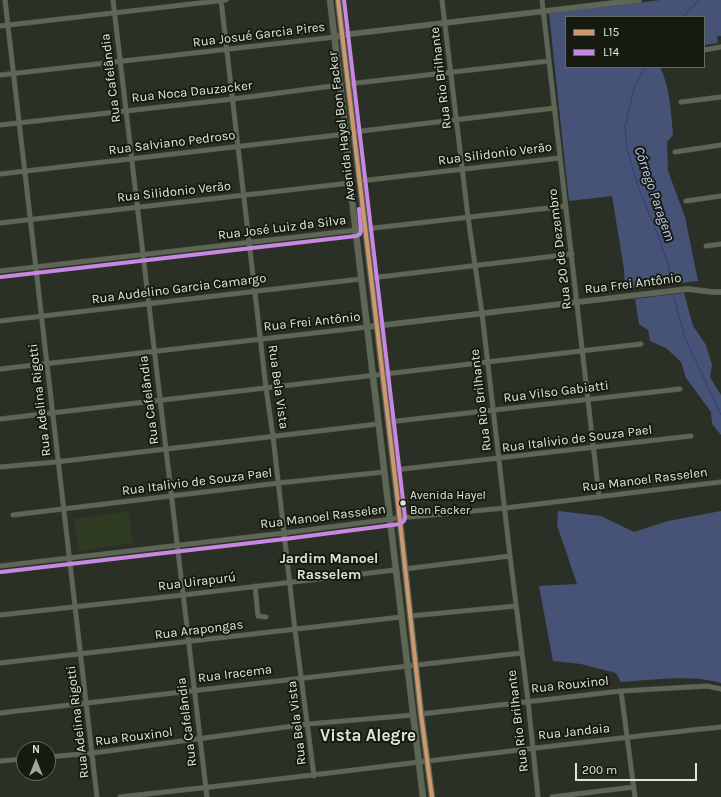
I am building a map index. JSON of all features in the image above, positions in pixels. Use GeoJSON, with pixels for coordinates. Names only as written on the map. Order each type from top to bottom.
{"type":"FeatureCollection","features":[{"type":"Feature","properties":{"kind":"main road","name":"Avenida Hayel Bon Facker"},"geometry":{"type":"LineString","coordinates":[[330,0],[346,134],[355,230],[423,797]]}},
{"type":"Feature","properties":{"kind":"main road","name":"Avenida Hayel Bon Facker"},"geometry":{"type":"LineString","coordinates":[[338,0],[394,470],[421,714],[432,797]]}},
{"type":"Feature","properties":{"kind":"street","name":"Rua Adelina Rigotti"},"geometry":{"type":"LineString","coordinates":[[5,0],[97,797]]}},
{"type":"Feature","properties":{"kind":"street","name":"Rua Cafelândia"},"geometry":{"type":"LineString","coordinates":[[113,0],[207,797]]}},
{"type":"Feature","properties":{"kind":"street","name":"Rua Bela Vista"},"geometry":{"type":"LineString","coordinates":[[221,0],[243,195],[256,291],[260,339],[314,776]]}},
{"type":"Feature","properties":{"kind":"street"},"geometry":{"type":"LineString","coordinates":[[0,26],[226,0]]}},
{"type":"Feature","properties":{"kind":"street","name":"Rua Rio Brilhante"},"geometry":{"type":"LineString","coordinates":[[442,0],[452,73],[468,217],[482,314],[538,797]]}},
{"type":"Feature","properties":{"kind":"street","name":"Rua 20 de Dezembro"},"geometry":{"type":"LineString","coordinates":[[542,0],[599,496]]}},
{"type":"Feature","properties":{"kind":"street","name":"Rua Josué Garcia Pires"},"geometry":{"type":"LineString","coordinates":[[0,75],[335,37],[640,0]]}},
{"type":"Feature","properties":{"kind":"street"},"geometry":{"type":"LineString","coordinates":[[705,50],[721,47]]}},
{"type":"Feature","properties":{"kind":"street"},"geometry":{"type":"LineString","coordinates":[[348,84],[549,61]]}},
{"type":"Feature","properties":{"kind":"street","name":"Rua Noca Dauzacker"},"geometry":{"type":"LineString","coordinates":[[0,125],[233,99],[340,85]]}},
{"type":"Feature","properties":{"kind":"street"},"geometry":{"type":"LineString","coordinates":[[681,102],[721,97]]}},
{"type":"Feature","properties":{"kind":"street"},"geometry":{"type":"LineString","coordinates":[[353,132],[555,108]]}},
{"type":"Feature","properties":{"kind":"street","name":"Rua Salviano Pedroso"},"geometry":{"type":"LineString","coordinates":[[0,174],[346,134]]}},
{"type":"Feature","properties":{"kind":"street"},"geometry":{"type":"LineString","coordinates":[[675,152],[721,145]]}},
{"type":"Feature","properties":{"kind":"street","name":"Rua Silidonio Verão"},"geometry":{"type":"LineString","coordinates":[[360,181],[560,158]]}},
{"type":"Feature","properties":{"kind":"street","name":"Rua Silidonio Verão"},"geometry":{"type":"LineString","coordinates":[[0,223],[350,183]]}},
{"type":"Feature","properties":{"kind":"street"},"geometry":{"type":"LineString","coordinates":[[686,201],[721,196]]}},
{"type":"Feature","properties":{"kind":"street","name":"Rua José Luiz da Silva"},"geometry":{"type":"LineString","coordinates":[[0,271],[566,206]]}},
{"type":"Feature","properties":{"kind":"street"},"geometry":{"type":"LineString","coordinates":[[706,246],[721,244]]}},
{"type":"Feature","properties":{"kind":"street"},"geometry":{"type":"LineString","coordinates":[[371,278],[572,254]]}},
{"type":"Feature","properties":{"kind":"street","name":"Rua Audelino Garcia Camargo"},"geometry":{"type":"LineString","coordinates":[[0,321],[361,279]]}},
{"type":"Feature","properties":{"kind":"street","name":"Rua Frei Antônio"},"geometry":{"type":"LineString","coordinates":[[0,370],[376,325],[482,314],[665,291],[688,289],[721,292]]}},
{"type":"Feature","properties":{"kind":"street"},"geometry":{"type":"LineString","coordinates":[[0,419],[641,344]]}},
{"type":"Feature","properties":{"kind":"street","name":"Rua Vilso Gabiatti"},"geometry":{"type":"LineString","coordinates":[[388,422],[680,389]]}},
{"type":"Feature","properties":{"kind":"street"},"geometry":{"type":"LineString","coordinates":[[0,467],[59,462],[378,424]]}},
{"type":"Feature","properties":{"kind":"street","name":"Rua Italivio de Souza Pael"},"geometry":{"type":"LineString","coordinates":[[394,470],[691,436]]}},
{"type":"Feature","properties":{"kind":"street","name":"Rua Italivio de Souza Pael"},"geometry":{"type":"LineString","coordinates":[[13,515],[278,483],[384,472]]}},
{"type":"Feature","properties":{"kind":"street","name":"Rua Manoel Rasselen"},"geometry":{"type":"LineString","coordinates":[[0,566],[178,546],[399,518],[505,508],[721,482]]}},
{"type":"Feature","properties":{"kind":"street"},"geometry":{"type":"LineString","coordinates":[[404,569],[510,556]]}},
{"type":"Feature","properties":{"kind":"street","name":"Rua Uirapurú"},"geometry":{"type":"LineString","coordinates":[[0,615],[395,570]]}},
{"type":"Feature","properties":{"kind":"street"},"geometry":{"type":"LineString","coordinates":[[254,586],[258,616],[266,617]]}},
{"type":"Feature","properties":{"kind":"street"},"geometry":{"type":"LineString","coordinates":[[410,616],[516,606]]}},
{"type":"Feature","properties":{"kind":"street","name":"Rua Arapongas"},"geometry":{"type":"LineString","coordinates":[[0,664],[401,617]]}},
{"type":"Feature","properties":{"kind":"street","name":"Rua Iracema"},"geometry":{"type":"LineString","coordinates":[[0,713],[302,677],[408,667],[521,653]]}},
{"type":"Feature","properties":{"kind":"street","name":"Rua Rouxinol"},"geometry":{"type":"LineString","coordinates":[[421,714],[620,691],[707,686],[721,689]]}},
{"type":"Feature","properties":{"kind":"street"},"geometry":{"type":"LineString","coordinates":[[620,691],[635,797]]}},
{"type":"Feature","properties":{"kind":"street","name":"Rua Rouxinol"},"geometry":{"type":"LineString","coordinates":[[56,756],[93,753],[308,724],[412,715]]}},
{"type":"Feature","properties":{"kind":"street","name":"Rua Jandaia"},"geometry":{"type":"LineString","coordinates":[[120,797],[314,776],[533,748],[721,727]]}},
{"type":"Feature","properties":{"kind":"street"},"geometry":{"type":"LineString","coordinates":[[0,761],[16,760]]}},
{"type":"Feature","properties":{"kind":"street"},"geometry":{"type":"LineString","coordinates":[[552,797],[634,787]]}},
{"type":"Feature","properties":{"kind":"shaded area"},"geometry":{"type":"Polygon","coordinates":[[[661,0],[721,0],[721,36],[717,36],[718,43],[705,45],[705,16],[565,16],[565,68],[660,68],[668,92],[673,135],[667,142],[668,171],[685,217],[698,281],[625,289],[624,269],[612,196],[569,201],[549,13],[661,0]]]}},
{"type":"Feature","properties":{"kind":"shaded area"},"geometry":{"type":"Polygon","coordinates":[[[684,293],[693,326],[706,345],[712,365],[710,377],[721,395],[721,435],[712,424],[711,412],[686,378],[681,362],[666,348],[650,341],[648,330],[639,324],[635,299],[684,293]]]}},
{"type":"Feature","properties":{"kind":"shaded area"},"geometry":{"type":"Polygon","coordinates":[[[128,511],[133,543],[78,551],[74,519],[128,511]]]}},
{"type":"Feature","properties":{"kind":"shaded area"},"geometry":{"type":"Polygon","coordinates":[[[558,511],[601,516],[634,532],[668,521],[721,511],[721,683],[710,680],[685,678],[621,682],[616,673],[581,664],[553,661],[539,586],[577,584],[557,525],[558,511]]]}},
{"type":"Feature","properties":{"kind":"waterway","name":"Córrego Paragem"},"geometry":{"type":"LineString","coordinates":[[684,16],[699,0]]}},
{"type":"Feature","properties":{"kind":"waterway","name":"Córrego Paragem"},"geometry":{"type":"LineString","coordinates":[[644,68],[634,88],[625,127],[627,149],[638,186],[668,264],[672,283]]}},
{"type":"Feature","properties":{"kind":"waterway","name":"Córrego Paragem"},"geometry":{"type":"LineString","coordinates":[[674,298],[685,338],[721,415]]}},
{"type":"Feature","properties":{"kind":"transit line","name":"L15"},"geometry":{"type":"LineString","coordinates":[[338,0],[398,503],[421,714],[432,797]]}},
{"type":"Feature","properties":{"kind":"transit line","name":"L14"},"geometry":{"type":"LineString","coordinates":[[1,572],[285,539],[400,524],[404,521],[405,517],[344,0]]}},
{"type":"Feature","properties":{"kind":"transit line","name":"L14"},"geometry":{"type":"LineString","coordinates":[[1,277],[356,236],[360,234],[361,231],[359,209]]}},
{"type":"Feature","properties":{"kind":"place","name":"Avenida Hayel Bon Facker"},"geometry":{"type":"Point","coordinates":[403,503]}},
{"type":"Feature","properties":{"kind":"district","name":"Jardim Manoel Rasselem"},"geometry":{"type":"Point","coordinates":[329,568]}},
{"type":"Feature","properties":{"kind":"district","name":"Vista Alegre"},"geometry":{"type":"Point","coordinates":[368,736]}}]}
